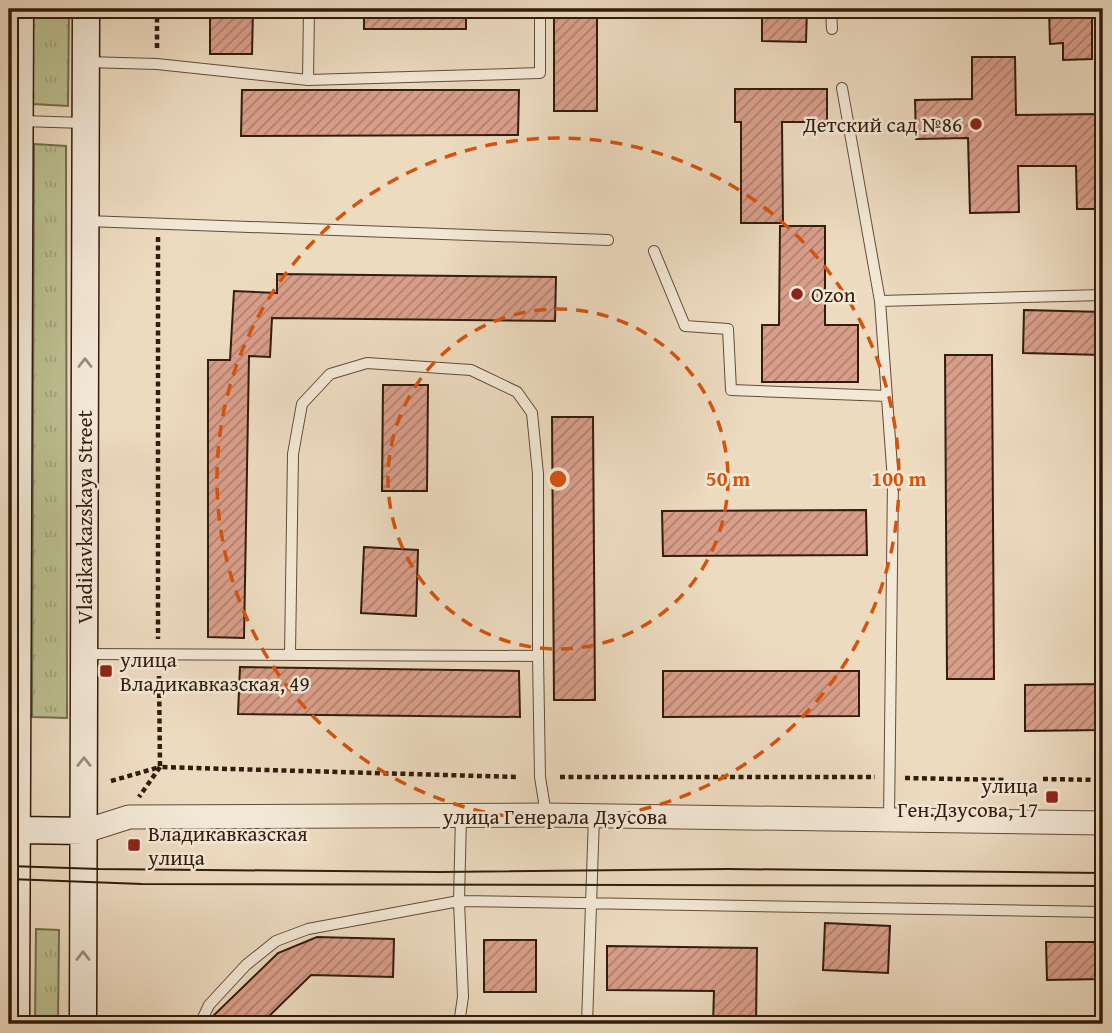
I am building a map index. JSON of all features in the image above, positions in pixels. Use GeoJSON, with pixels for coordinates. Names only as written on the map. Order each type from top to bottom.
{"type":"FeatureCollection","features":[{"type":"Feature","properties":{"kind":"main road"},"geometry":{"type":"LineString","coordinates":[[16,1024],[13,620],[15,116],[20,9]]}},
{"type":"Feature","properties":{"kind":"main road","name":"Vladikavkazskaya Street"},"geometry":{"type":"LineString","coordinates":[[83,1024],[86,9]]}},
{"type":"Feature","properties":{"kind":"main road","name":"улица Генерала Дзусова"},"geometry":{"type":"LineString","coordinates":[[13,830],[85,831]]}},
{"type":"Feature","properties":{"kind":"street","name":"улица Генерала Дзусова"},"geometry":{"type":"LineString","coordinates":[[85,831],[129,817],[546,815],[1103,823]]}},
{"type":"Feature","properties":{"kind":"lane"},"geometry":{"type":"LineString","coordinates":[[308,80],[309,9]]}},
{"type":"Feature","properties":{"kind":"lane"},"geometry":{"type":"LineString","coordinates":[[86,62],[157,64],[308,80],[540,73],[540,9]]}},
{"type":"Feature","properties":{"kind":"lane"},"geometry":{"type":"LineString","coordinates":[[831,9],[832,29]]}},
{"type":"Feature","properties":{"kind":"lane"},"geometry":{"type":"LineString","coordinates":[[842,88],[880,301],[893,481],[889,820]]}},
{"type":"Feature","properties":{"kind":"lane"},"geometry":{"type":"LineString","coordinates":[[15,116],[85,123]]}},
{"type":"Feature","properties":{"kind":"lane"},"geometry":{"type":"LineString","coordinates":[[85,220],[608,240]]}},
{"type":"Feature","properties":{"kind":"lane"},"geometry":{"type":"LineString","coordinates":[[654,251],[685,326],[728,329],[731,390],[887,396]]}},
{"type":"Feature","properties":{"kind":"lane"},"geometry":{"type":"LineString","coordinates":[[880,301],[1103,295]]}},
{"type":"Feature","properties":{"kind":"lane"},"geometry":{"type":"LineString","coordinates":[[290,653],[293,454],[302,404],[330,374],[367,363],[471,370],[517,392],[532,413],[538,474],[540,777],[546,815]]}},
{"type":"Feature","properties":{"kind":"lane"},"geometry":{"type":"LineString","coordinates":[[84,654],[538,656]]}},
{"type":"Feature","properties":{"kind":"lane"},"geometry":{"type":"LineString","coordinates":[[458,1024],[463,987],[459,901],[461,815]]}},
{"type":"Feature","properties":{"kind":"lane"},"geometry":{"type":"LineString","coordinates":[[587,1024],[594,816]]}},
{"type":"Feature","properties":{"kind":"lane"},"geometry":{"type":"LineString","coordinates":[[200,1024],[209,1005],[237,975],[276,941],[308,929],[459,901],[1103,912]]}},
{"type":"Feature","properties":{"kind":"path"},"geometry":{"type":"LineString","coordinates":[[157,9],[157,64]]}},
{"type":"Feature","properties":{"kind":"path"},"geometry":{"type":"LineString","coordinates":[[158,223],[158,639]]}},
{"type":"Feature","properties":{"kind":"path"},"geometry":{"type":"LineString","coordinates":[[136,800],[160,767],[159,676]]}},
{"type":"Feature","properties":{"kind":"path"},"geometry":{"type":"LineString","coordinates":[[111,781],[160,767],[517,778]]}},
{"type":"Feature","properties":{"kind":"path"},"geometry":{"type":"LineString","coordinates":[[560,777],[1005,780]]}},
{"type":"Feature","properties":{"kind":"path"},"geometry":{"type":"LineString","coordinates":[[1043,779],[1103,780]]}},
{"type":"Feature","properties":{"kind":"green space"},"geometry":{"type":"Polygon","coordinates":[[[33,9],[69,9],[68,106],[33,104],[33,9]]]}},
{"type":"Feature","properties":{"kind":"green space"},"geometry":{"type":"Polygon","coordinates":[[[34,144],[66,146],[67,718],[32,717],[34,144]]]}},
{"type":"Feature","properties":{"kind":"green space"},"geometry":{"type":"Polygon","coordinates":[[[36,929],[59,930],[58,1024],[35,1024],[36,929]]]}},
{"type":"Feature","properties":{"kind":"building"},"geometry":{"type":"Polygon","coordinates":[[[210,9],[253,9],[252,54],[210,54],[210,9]]]}},
{"type":"Feature","properties":{"kind":"building"},"geometry":{"type":"Polygon","coordinates":[[[364,9],[466,9],[466,29],[364,29],[364,9]]]}},
{"type":"Feature","properties":{"kind":"building"},"geometry":{"type":"Polygon","coordinates":[[[554,9],[597,9],[597,111],[554,111],[554,9]]]}},
{"type":"Feature","properties":{"kind":"building"},"geometry":{"type":"Polygon","coordinates":[[[762,9],[807,9],[806,42],[762,41],[762,9]]]}},
{"type":"Feature","properties":{"kind":"building"},"geometry":{"type":"Polygon","coordinates":[[[1049,9],[1092,9],[1092,59],[1063,60],[1063,43],[1050,44],[1049,9]]]}},
{"type":"Feature","properties":{"kind":"building"},"geometry":{"type":"Polygon","coordinates":[[[972,57],[1015,57],[1016,115],[1103,114],[1103,209],[1077,209],[1076,166],[1018,166],[1019,212],[970,213],[968,138],[916,139],[915,100],[972,99],[972,57]]]}},
{"type":"Feature","properties":{"kind":"building"},"geometry":{"type":"Polygon","coordinates":[[[735,89],[827,89],[827,122],[782,122],[783,223],[741,223],[741,122],[735,122],[735,89]]]}},
{"type":"Feature","properties":{"kind":"building"},"geometry":{"type":"Polygon","coordinates":[[[242,90],[519,90],[518,135],[241,136],[242,90]]]}},
{"type":"Feature","properties":{"kind":"building"},"geometry":{"type":"Polygon","coordinates":[[[780,226],[825,226],[825,325],[858,325],[858,382],[762,382],[762,325],[779,325],[780,226]]]}},
{"type":"Feature","properties":{"kind":"building"},"geometry":{"type":"Polygon","coordinates":[[[277,274],[556,277],[555,321],[272,318],[270,357],[249,356],[244,638],[208,637],[208,360],[230,360],[234,291],[277,293],[277,274]]]}},
{"type":"Feature","properties":{"kind":"building"},"geometry":{"type":"Polygon","coordinates":[[[1024,310],[1103,312],[1103,355],[1023,353],[1024,310]]]}},
{"type":"Feature","properties":{"kind":"building"},"geometry":{"type":"Polygon","coordinates":[[[945,355],[992,355],[994,679],[947,679],[945,355]]]}},
{"type":"Feature","properties":{"kind":"building"},"geometry":{"type":"Polygon","coordinates":[[[383,385],[428,385],[427,491],[382,491],[383,385]]]}},
{"type":"Feature","properties":{"kind":"building"},"geometry":{"type":"Polygon","coordinates":[[[552,417],[593,417],[595,700],[554,700],[552,417]]]}},
{"type":"Feature","properties":{"kind":"building"},"geometry":{"type":"Polygon","coordinates":[[[866,510],[867,555],[663,556],[662,511],[866,510]]]}},
{"type":"Feature","properties":{"kind":"building"},"geometry":{"type":"Polygon","coordinates":[[[364,547],[418,550],[416,616],[361,613],[364,547]]]}},
{"type":"Feature","properties":{"kind":"building"},"geometry":{"type":"Polygon","coordinates":[[[240,667],[519,671],[520,717],[238,714],[240,667]]]}},
{"type":"Feature","properties":{"kind":"building"},"geometry":{"type":"Polygon","coordinates":[[[663,671],[859,671],[859,716],[663,717],[663,671]]]}},
{"type":"Feature","properties":{"kind":"building"},"geometry":{"type":"Polygon","coordinates":[[[1103,684],[1103,730],[1025,731],[1025,685],[1103,684]]]}},
{"type":"Feature","properties":{"kind":"building"},"geometry":{"type":"Polygon","coordinates":[[[825,923],[890,926],[888,973],[823,970],[825,923]]]}},
{"type":"Feature","properties":{"kind":"building"},"geometry":{"type":"Polygon","coordinates":[[[317,937],[394,939],[393,977],[311,975],[261,1024],[208,1024],[278,953],[317,937]]]}},
{"type":"Feature","properties":{"kind":"building"},"geometry":{"type":"Polygon","coordinates":[[[484,940],[536,940],[536,992],[484,992],[484,940]]]}},
{"type":"Feature","properties":{"kind":"building"},"geometry":{"type":"Polygon","coordinates":[[[1046,942],[1103,942],[1103,979],[1047,980],[1046,942]]]}},
{"type":"Feature","properties":{"kind":"building"},"geometry":{"type":"Polygon","coordinates":[[[607,946],[757,948],[756,1024],[713,1024],[714,991],[607,990],[607,946]]]}},
{"type":"Feature","properties":{"kind":"tram line"},"geometry":{"type":"LineString","coordinates":[[9,866],[440,872],[728,869],[1103,873]]}},
{"type":"Feature","properties":{"kind":"tram line"},"geometry":{"type":"LineString","coordinates":[[9,879],[142,884],[1103,886]]}},
{"type":"Feature","properties":{"kind":"place","name":"Детский сад №86"},"geometry":{"type":"Point","coordinates":[976,124]}},
{"type":"Feature","properties":{"kind":"place","name":"Ozon"},"geometry":{"type":"Point","coordinates":[797,294]}},
{"type":"Feature","properties":{"kind":"place","name":"улица Владикавказская, 49"},"geometry":{"type":"Point","coordinates":[106,671]}},
{"type":"Feature","properties":{"kind":"place","name":"улица Ген.Дзусова, 17"},"geometry":{"type":"Point","coordinates":[1052,797]}},
{"type":"Feature","properties":{"kind":"place","name":"Владикавказская улица"},"geometry":{"type":"Point","coordinates":[134,845]}}]}
